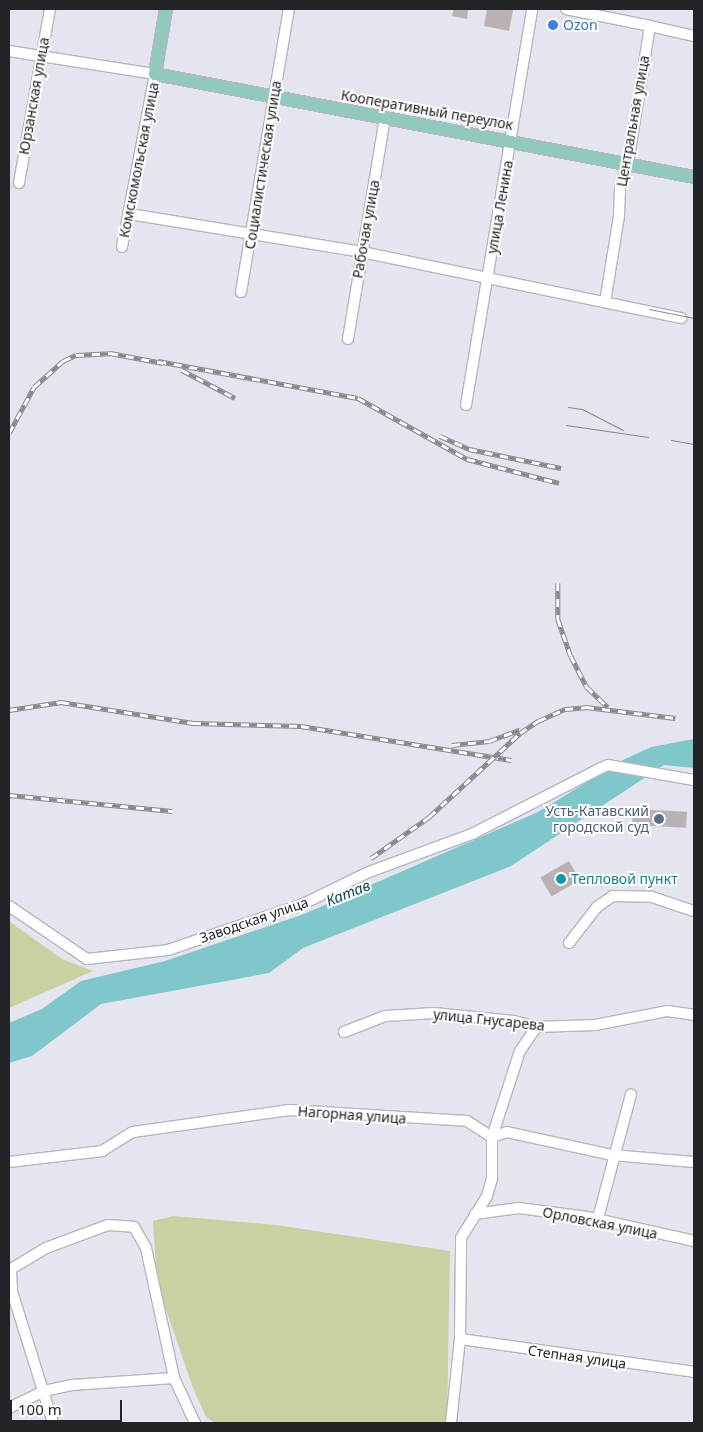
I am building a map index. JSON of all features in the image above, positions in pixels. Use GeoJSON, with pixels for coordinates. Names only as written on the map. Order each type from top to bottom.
{"type":"FeatureCollection","features":[{"type":"Feature","properties":{"kind":"main road"},"geometry":{"type":"LineString","coordinates":[[155,74],[166,9]]}},
{"type":"Feature","properties":{"kind":"main road","name":"Кооперативный переулок"},"geometry":{"type":"LineString","coordinates":[[155,74],[385,119],[511,140],[694,177]]}},
{"type":"Feature","properties":{"kind":"street","name":"Юрзанская улица"},"geometry":{"type":"LineString","coordinates":[[20,183],[39,56],[50,9]]}},
{"type":"Feature","properties":{"kind":"street","name":"Социалистическая улица"},"geometry":{"type":"LineString","coordinates":[[241,292],[253,236],[258,177],[289,9]]}},
{"type":"Feature","properties":{"kind":"street","name":"улица Ленина"},"geometry":{"type":"LineString","coordinates":[[466,405],[532,9]]}},
{"type":"Feature","properties":{"kind":"street"},"geometry":{"type":"LineString","coordinates":[[566,9],[694,36]]}},
{"type":"Feature","properties":{"kind":"street","name":"Центральная улица"},"geometry":{"type":"LineString","coordinates":[[605,302],[620,188],[628,163],[650,26]]}},
{"type":"Feature","properties":{"kind":"street"},"geometry":{"type":"LineString","coordinates":[[9,51],[155,74]]}},
{"type":"Feature","properties":{"kind":"street","name":"Комскомольская улица"},"geometry":{"type":"LineString","coordinates":[[122,247],[130,214],[155,74]]}},
{"type":"Feature","properties":{"kind":"street","name":"Рабочая улица"},"geometry":{"type":"LineString","coordinates":[[348,339],[385,119]]}},
{"type":"Feature","properties":{"kind":"street"},"geometry":{"type":"LineString","coordinates":[[130,214],[253,236],[362,252],[681,318]]}},
{"type":"Feature","properties":{"kind":"street","name":"Заводская улица"},"geometry":{"type":"LineString","coordinates":[[9,906],[87,959],[168,950],[303,904],[369,872],[472,834],[608,765],[694,780]]}},
{"type":"Feature","properties":{"kind":"street"},"geometry":{"type":"LineString","coordinates":[[569,943],[597,907],[613,896],[652,897],[694,911]]}},
{"type":"Feature","properties":{"kind":"street","name":"улица Гнусарева"},"geometry":{"type":"LineString","coordinates":[[344,1032],[385,1016],[434,1013],[514,1020],[536,1027],[595,1025],[667,1012],[694,1015]]}},
{"type":"Feature","properties":{"kind":"street"},"geometry":{"type":"LineString","coordinates":[[451,1423],[460,1340],[461,1238],[492,1178],[492,1137],[520,1051],[536,1027]]}},
{"type":"Feature","properties":{"kind":"street"},"geometry":{"type":"LineString","coordinates":[[597,1222],[612,1155],[631,1094]]}},
{"type":"Feature","properties":{"kind":"street","name":"Нагорная улица"},"geometry":{"type":"LineString","coordinates":[[9,1162],[102,1151],[133,1132],[289,1110],[467,1122],[492,1137]]}},
{"type":"Feature","properties":{"kind":"street"},"geometry":{"type":"LineString","coordinates":[[492,1137],[507,1132],[612,1155],[694,1162]]}},
{"type":"Feature","properties":{"kind":"street","name":"Орловская улица"},"geometry":{"type":"LineString","coordinates":[[475,1214],[519,1208],[587,1217],[597,1222],[694,1241]]}},
{"type":"Feature","properties":{"kind":"street"},"geometry":{"type":"LineString","coordinates":[[53,1423],[12,1291],[10,1270],[46,1248],[108,1225],[134,1227],[146,1248],[174,1378],[195,1423]]}},
{"type":"Feature","properties":{"kind":"street","name":"Степная улица"},"geometry":{"type":"LineString","coordinates":[[460,1340],[694,1372]]}},
{"type":"Feature","properties":{"kind":"street"},"geometry":{"type":"LineString","coordinates":[[9,1408],[44,1391],[126,1379],[174,1378]]}},
{"type":"Feature","properties":{"kind":"green space"},"geometry":{"type":"Polygon","coordinates":[[[9,921],[62,959],[93,971],[9,1008],[9,921]]]}},
{"type":"Feature","properties":{"kind":"green space"},"geometry":{"type":"Polygon","coordinates":[[[173,1216],[276,1225],[450,1251],[447,1423],[215,1423],[206,1417],[193,1388],[157,1283],[153,1221],[173,1216]]]}},
{"type":"Feature","properties":{"kind":"water"},"geometry":{"type":"Polygon","coordinates":[[[694,739],[694,768],[664,765],[511,866],[303,948],[269,973],[101,1004],[32,1056],[9,1063],[9,1023],[42,1009],[81,981],[165,961],[304,914],[538,812],[623,760],[651,747],[694,739]]]}},
{"type":"Feature","properties":{"kind":"building"},"geometry":{"type":"Polygon","coordinates":[[[454,9],[468,9],[467,19],[452,16],[454,9]]]}},
{"type":"Feature","properties":{"kind":"building"},"geometry":{"type":"Polygon","coordinates":[[[487,9],[513,10],[509,31],[484,26],[487,9]]]}},
{"type":"Feature","properties":{"kind":"building","name":"Усть-Катавский городской суд"},"geometry":{"type":"Polygon","coordinates":[[[633,809],[687,812],[686,828],[632,825],[633,809]]]}},
{"type":"Feature","properties":{"kind":"building","name":"Тепловой пункт"},"geometry":{"type":"Polygon","coordinates":[[[569,861],[580,880],[551,897],[540,878],[569,861]]]}},
{"type":"Feature","properties":{"kind":"tram line"},"geometry":{"type":"LineString","coordinates":[[649,309],[694,318]]}},
{"type":"Feature","properties":{"kind":"tram line"},"geometry":{"type":"LineString","coordinates":[[568,407],[582,409],[623,430]]}},
{"type":"Feature","properties":{"kind":"tram line"},"geometry":{"type":"LineString","coordinates":[[566,425],[648,437]]}},
{"type":"Feature","properties":{"kind":"tram line"},"geometry":{"type":"LineString","coordinates":[[671,440],[694,444]]}},
{"type":"Feature","properties":{"kind":"railway"},"geometry":{"type":"LineString","coordinates":[[9,433],[34,387],[63,361],[76,355],[110,353],[163,363]]}},
{"type":"Feature","properties":{"kind":"railway"},"geometry":{"type":"LineString","coordinates":[[158,361],[358,398],[467,459],[559,483]]}},
{"type":"Feature","properties":{"kind":"railway"},"geometry":{"type":"LineString","coordinates":[[182,370],[235,398]]}},
{"type":"Feature","properties":{"kind":"railway"},"geometry":{"type":"LineString","coordinates":[[440,436],[469,449],[561,468]]}},
{"type":"Feature","properties":{"kind":"railway"},"geometry":{"type":"LineString","coordinates":[[558,583],[558,619],[571,656],[587,687],[608,707]]}},
{"type":"Feature","properties":{"kind":"railway"},"geometry":{"type":"LineString","coordinates":[[9,710],[61,702],[193,723],[301,726],[511,760]]}},
{"type":"Feature","properties":{"kind":"railway"},"geometry":{"type":"LineString","coordinates":[[371,858],[429,817],[520,733],[538,721],[565,709],[586,707],[675,718]]}},
{"type":"Feature","properties":{"kind":"railway"},"geometry":{"type":"LineString","coordinates":[[452,745],[489,741],[520,730]]}},
{"type":"Feature","properties":{"kind":"railway"},"geometry":{"type":"LineString","coordinates":[[9,795],[172,811]]}},
{"type":"Feature","properties":{"kind":"place","name":"Ozon"},"geometry":{"type":"Point","coordinates":[553,25]}},
{"type":"Feature","properties":{"kind":"place","name":"Усть-Катавский городской суд"},"geometry":{"type":"Point","coordinates":[659,819]}},
{"type":"Feature","properties":{"kind":"place","name":"Тепловой пункт"},"geometry":{"type":"Point","coordinates":[561,879]}},
{"type":"Feature","properties":{"kind":"water label","name":"Катав"},"geometry":{"type":"Point","coordinates":[348,893]}}]}
